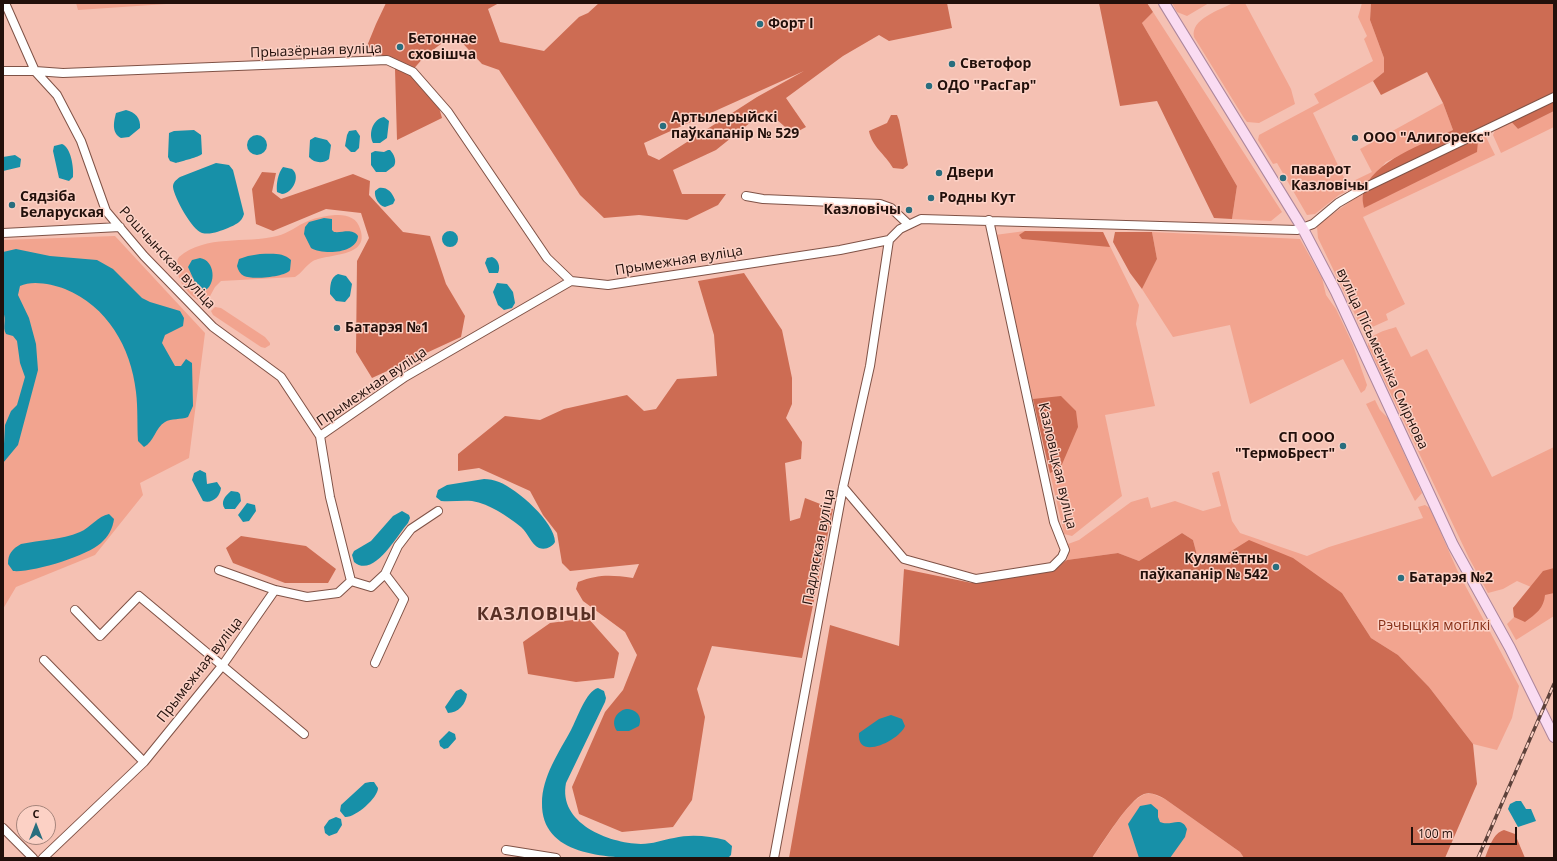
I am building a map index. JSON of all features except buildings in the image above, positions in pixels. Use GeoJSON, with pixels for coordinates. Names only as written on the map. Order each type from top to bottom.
{"type":"FeatureCollection","features":[{"type":"Feature","properties":{"kind":"main road","name":"вуліца Пісьменніка Смірнова"},"geometry":{"type":"LineString","coordinates":[[1164,3],[1303,229],[1336,292],[1453,545],[1510,648],[1554,737]]}},
{"type":"Feature","properties":{"kind":"street","name":"Рошчынская вуліца"},"geometry":{"type":"LineString","coordinates":[[5,3],[35,71],[57,94],[81,140],[106,211],[144,256],[214,328],[281,377],[320,436]]}},
{"type":"Feature","properties":{"kind":"street","name":"Прыазёрная вуліца"},"geometry":{"type":"LineString","coordinates":[[3,71],[63,73],[387,60],[413,72],[448,112],[547,258],[571,281]]}},
{"type":"Feature","properties":{"kind":"street"},"geometry":{"type":"LineString","coordinates":[[889,240],[896,232],[908,224],[921,219],[989,220],[1275,231],[1303,229],[1313,224],[1345,198],[1362,189],[1554,97]]}},
{"type":"Feature","properties":{"kind":"street"},"geometry":{"type":"LineString","coordinates":[[746,196],[762,199],[880,204],[892,208],[908,224]]}},
{"type":"Feature","properties":{"kind":"street","name":"Казловіцкая вуліца"},"geometry":{"type":"LineString","coordinates":[[843,487],[904,559],[976,579],[1052,567],[1062,557],[1065,550],[1054,522],[989,220]]}},
{"type":"Feature","properties":{"kind":"street"},"geometry":{"type":"LineString","coordinates":[[3,233],[120,227]]}},
{"type":"Feature","properties":{"kind":"street","name":"Прымежная вуліца"},"geometry":{"type":"LineString","coordinates":[[351,581],[330,497],[320,436],[405,377],[571,281],[608,285],[840,250],[889,240]]}},
{"type":"Feature","properties":{"kind":"street","name":"Падляская вуліца"},"geometry":{"type":"LineString","coordinates":[[774,858],[843,487],[870,366],[889,240]]}},
{"type":"Feature","properties":{"kind":"street"},"geometry":{"type":"LineString","coordinates":[[219,570],[276,590],[307,597],[338,593],[351,581],[371,587],[385,574],[398,546],[410,529],[438,511]]}},
{"type":"Feature","properties":{"kind":"street"},"geometry":{"type":"LineString","coordinates":[[375,663],[404,599],[385,574]]}},
{"type":"Feature","properties":{"kind":"street","name":"Прымежная вуліца"},"geometry":{"type":"LineString","coordinates":[[43,858],[144,762],[222,666],[276,590]]}},
{"type":"Feature","properties":{"kind":"street"},"geometry":{"type":"LineString","coordinates":[[75,610],[100,636],[139,596],[304,734]]}},
{"type":"Feature","properties":{"kind":"street"},"geometry":{"type":"LineString","coordinates":[[44,660],[144,762]]}},
{"type":"Feature","properties":{"kind":"street"},"geometry":{"type":"LineString","coordinates":[[3,828],[33,858]]}},
{"type":"Feature","properties":{"kind":"street"},"geometry":{"type":"LineString","coordinates":[[506,850],[556,858]]}},
{"type":"Feature","properties":{"kind":"green space"},"geometry":{"type":"Polygon","coordinates":[[[76,3],[181,3],[78,10],[76,3]]]}},
{"type":"Feature","properties":{"kind":"green space"},"geometry":{"type":"Polygon","coordinates":[[[1172,3],[1209,3],[1187,16],[1177,12],[1172,3]]]}},
{"type":"Feature","properties":{"kind":"green space"},"geometry":{"type":"Polygon","coordinates":[[[1233,3],[1245,3],[1291,89],[1295,104],[1259,123],[1247,122],[1194,37],[1194,31],[1201,20],[1233,3]]]}},
{"type":"Feature","properties":{"kind":"green space"},"geometry":{"type":"Polygon","coordinates":[[[1362,3],[1371,3],[1370,20],[1384,58],[1384,72],[1373,81],[1313,113],[1347,184],[1372,172],[1360,149],[1443,103],[1453,130],[1386,162],[1369,181],[1339,195],[1315,214],[1307,215],[1277,163],[1273,164],[1258,140],[1259,135],[1319,103],[1314,94],[1373,61],[1364,39],[1367,36],[1358,17],[1362,3]]]}},
{"type":"Feature","properties":{"kind":"green space"},"geometry":{"type":"Polygon","coordinates":[[[1153,12],[1282,212],[1271,221],[1232,219],[1237,186],[1142,23],[1153,12]]]}},
{"type":"Feature","properties":{"kind":"green space"},"geometry":{"type":"Polygon","coordinates":[[[1554,111],[1554,127],[1501,153],[1493,135],[1496,128],[1510,120],[1518,129],[1554,111]]]}},
{"type":"Feature","properties":{"kind":"green space"},"geometry":{"type":"Polygon","coordinates":[[[1479,136],[1486,137],[1495,155],[1363,217],[1405,304],[1386,314],[1388,320],[1368,329],[1361,327],[1318,238],[1317,227],[1362,193],[1364,208],[1479,136]]]}},
{"type":"Feature","properties":{"kind":"green space"},"geometry":{"type":"Polygon","coordinates":[[[342,215],[355,220],[359,226],[362,236],[360,244],[355,249],[347,252],[313,261],[295,277],[221,281],[215,287],[209,298],[202,301],[191,295],[178,276],[177,262],[179,257],[201,245],[213,242],[277,236],[311,220],[342,215]]]}},
{"type":"Feature","properties":{"kind":"green space"},"geometry":{"type":"Polygon","coordinates":[[[1025,231],[1103,232],[1139,305],[1136,324],[1155,406],[1105,415],[1122,496],[1072,536],[1064,534],[995,235],[1025,231]]]}},
{"type":"Feature","properties":{"kind":"green space"},"geometry":{"type":"Polygon","coordinates":[[[1152,232],[1300,239],[1322,278],[1326,295],[1336,309],[1353,345],[1367,385],[1365,390],[1361,393],[1343,359],[1250,404],[1230,325],[1173,337],[1142,289],[1157,259],[1152,232]]]}},
{"type":"Feature","properties":{"kind":"green space"},"geometry":{"type":"Polygon","coordinates":[[[115,236],[205,333],[189,458],[140,483],[143,495],[95,555],[16,587],[3,609],[3,240],[115,236]]]}},
{"type":"Feature","properties":{"kind":"green space"},"geometry":{"type":"Polygon","coordinates":[[[215,307],[221,308],[265,337],[270,345],[265,348],[261,347],[213,315],[211,311],[215,307]]]}},
{"type":"Feature","properties":{"kind":"green space"},"geometry":{"type":"Polygon","coordinates":[[[1396,327],[1411,357],[1427,349],[1492,477],[1554,447],[1554,616],[1516,640],[1507,624],[1514,617],[1513,608],[1531,587],[1517,581],[1503,589],[1488,593],[1469,558],[1368,346],[1374,335],[1396,327]]]}},
{"type":"Feature","properties":{"kind":"green space"},"geometry":{"type":"Polygon","coordinates":[[[1375,400],[1380,410],[1388,418],[1422,493],[1415,501],[1366,404],[1375,400]]]}},
{"type":"Feature","properties":{"kind":"green space","name":"Рэчыцкія могілкі"},"geometry":{"type":"Polygon","coordinates":[[[1219,471],[1232,521],[1240,533],[1307,556],[1329,547],[1423,518],[1418,507],[1425,505],[1430,508],[1458,572],[1519,686],[1512,718],[1497,750],[1473,744],[1429,687],[1398,655],[1371,638],[1342,593],[1249,541],[1220,558],[1198,559],[1193,540],[1182,533],[1139,561],[1118,553],[1067,560],[1069,552],[1068,544],[1079,540],[1131,502],[1148,497],[1151,508],[1175,501],[1203,511],[1221,506],[1212,473],[1219,471]]]}},
{"type":"Feature","properties":{"kind":"green space"},"geometry":{"type":"Polygon","coordinates":[[[1145,794],[1153,794],[1165,799],[1240,852],[1244,858],[1092,858],[1124,813],[1138,798],[1145,794]]]}},
{"type":"Feature","properties":{"kind":"shaded area"},"geometry":{"type":"Polygon","coordinates":[[[386,3],[499,3],[488,9],[500,42],[544,51],[579,17],[588,13],[599,3],[947,3],[952,28],[889,41],[879,35],[843,56],[786,98],[806,127],[793,134],[766,110],[716,150],[673,170],[682,194],[726,194],[718,205],[687,220],[639,215],[604,218],[580,195],[499,70],[482,64],[454,34],[425,56],[410,73],[438,104],[442,118],[397,140],[395,69],[382,55],[367,46],[386,3]],[[804,71],[644,143],[648,155],[659,160],[757,97],[804,71]]]}},
{"type":"Feature","properties":{"kind":"shaded area"},"geometry":{"type":"Polygon","coordinates":[[[1099,3],[1147,3],[1153,12],[1142,23],[1237,186],[1232,219],[1214,218],[1157,101],[1120,106],[1099,3]]]}},
{"type":"Feature","properties":{"kind":"shaded area"},"geometry":{"type":"Polygon","coordinates":[[[1371,3],[1554,3],[1554,111],[1518,129],[1506,116],[1479,129],[1477,152],[1364,208],[1363,193],[1368,182],[1377,171],[1401,154],[1453,130],[1443,103],[1427,72],[1381,95],[1373,81],[1384,72],[1384,58],[1370,20],[1371,3]]]}},
{"type":"Feature","properties":{"kind":"shaded area"},"geometry":{"type":"Polygon","coordinates":[[[891,115],[897,115],[899,120],[908,165],[903,169],[893,168],[873,142],[869,131],[887,123],[891,115]]]}},
{"type":"Feature","properties":{"kind":"shaded area"},"geometry":{"type":"Polygon","coordinates":[[[262,172],[276,173],[272,192],[281,199],[353,174],[370,181],[369,195],[403,232],[430,236],[446,284],[465,316],[461,337],[372,378],[356,352],[357,261],[369,238],[361,213],[326,209],[273,231],[256,224],[252,189],[262,172]]]}},
{"type":"Feature","properties":{"kind":"shaded area"},"geometry":{"type":"Polygon","coordinates":[[[1025,231],[1103,232],[1110,247],[1022,239],[1019,235],[1025,231]]]}},
{"type":"Feature","properties":{"kind":"shaded area"},"geometry":{"type":"Polygon","coordinates":[[[1115,232],[1152,232],[1157,259],[1142,289],[1130,273],[1113,242],[1115,232]]]}},
{"type":"Feature","properties":{"kind":"shaded area"},"geometry":{"type":"Polygon","coordinates":[[[744,273],[782,330],[792,378],[792,404],[786,418],[802,442],[801,459],[785,463],[790,521],[800,518],[805,498],[833,509],[802,658],[712,646],[697,689],[705,717],[692,800],[673,827],[622,832],[579,814],[572,787],[605,712],[623,690],[637,655],[625,632],[583,601],[576,589],[578,582],[599,576],[633,578],[639,564],[570,571],[562,563],[557,533],[543,515],[530,491],[479,468],[458,471],[458,454],[505,416],[540,420],[564,409],[627,395],[644,411],[656,409],[677,379],[717,376],[714,335],[698,281],[744,273]]]}},
{"type":"Feature","properties":{"kind":"shaded area"},"geometry":{"type":"Polygon","coordinates":[[[1061,396],[1076,411],[1078,427],[1060,469],[1050,473],[1033,399],[1061,396]]]}},
{"type":"Feature","properties":{"kind":"shaded area"},"geometry":{"type":"Polygon","coordinates":[[[1182,533],[1193,540],[1198,559],[1220,558],[1249,540],[1293,558],[1342,593],[1371,638],[1398,655],[1429,687],[1473,744],[1477,784],[1445,858],[1244,858],[1240,852],[1165,799],[1149,793],[1144,794],[1131,804],[1092,858],[789,858],[830,625],[899,646],[904,569],[972,583],[1050,571],[1067,560],[1118,553],[1139,561],[1182,533]]]}},
{"type":"Feature","properties":{"kind":"shaded area"},"geometry":{"type":"Polygon","coordinates":[[[241,536],[306,546],[336,569],[328,583],[285,583],[233,563],[226,548],[241,536]]]}},
{"type":"Feature","properties":{"kind":"shaded area"},"geometry":{"type":"Polygon","coordinates":[[[1554,568],[1554,593],[1545,595],[1543,604],[1539,610],[1525,622],[1514,617],[1513,608],[1543,571],[1554,568]]]}},
{"type":"Feature","properties":{"kind":"shaded area"},"geometry":{"type":"Polygon","coordinates":[[[588,618],[619,653],[614,678],[576,682],[528,674],[523,642],[550,623],[588,618]]]}},
{"type":"Feature","properties":{"kind":"shaded area"},"geometry":{"type":"Polygon","coordinates":[[[1504,830],[1515,834],[1525,858],[1485,858],[1494,838],[1497,834],[1504,830]]]}},
{"type":"Feature","properties":{"kind":"water"},"geometry":{"type":"Polygon","coordinates":[[[126,110],[137,116],[140,121],[140,128],[129,137],[121,138],[114,130],[116,113],[126,110]]]}},
{"type":"Feature","properties":{"kind":"water"},"geometry":{"type":"Polygon","coordinates":[[[384,117],[389,121],[387,138],[380,143],[373,143],[371,135],[372,127],[377,120],[384,117]]]}},
{"type":"Feature","properties":{"kind":"water"},"geometry":{"type":"Polygon","coordinates":[[[194,130],[201,135],[202,154],[176,163],[170,161],[168,157],[169,133],[174,131],[194,130]]]}},
{"type":"Feature","properties":{"kind":"water"},"geometry":{"type":"Polygon","coordinates":[[[356,130],[360,136],[359,148],[355,152],[351,152],[345,146],[347,135],[349,131],[356,130]]]}},
{"type":"Feature","properties":{"kind":"water"},"geometry":{"type":"Polygon","coordinates":[[[257,135],[264,138],[267,145],[264,152],[257,155],[250,152],[247,145],[250,138],[257,135]]]}},
{"type":"Feature","properties":{"kind":"water"},"geometry":{"type":"Polygon","coordinates":[[[315,137],[327,140],[331,145],[329,159],[327,161],[316,162],[309,157],[310,140],[315,137]]]}},
{"type":"Feature","properties":{"kind":"water"},"geometry":{"type":"Polygon","coordinates":[[[62,144],[70,153],[73,168],[73,177],[69,181],[59,178],[53,151],[54,146],[62,144]]]}},
{"type":"Feature","properties":{"kind":"water"},"geometry":{"type":"Polygon","coordinates":[[[390,150],[395,158],[394,166],[386,172],[376,172],[371,165],[371,153],[375,151],[384,152],[390,150]]]}},
{"type":"Feature","properties":{"kind":"water"},"geometry":{"type":"Polygon","coordinates":[[[15,155],[21,159],[20,167],[3,171],[3,157],[15,155]]]}},
{"type":"Feature","properties":{"kind":"water"},"geometry":{"type":"Polygon","coordinates":[[[216,163],[229,165],[233,170],[244,214],[240,221],[231,227],[212,233],[202,233],[193,226],[184,213],[174,192],[173,185],[180,177],[216,163]]]}},
{"type":"Feature","properties":{"kind":"water"},"geometry":{"type":"Polygon","coordinates":[[[283,167],[292,169],[295,172],[296,180],[289,191],[282,194],[277,192],[277,186],[279,175],[283,167]]]}},
{"type":"Feature","properties":{"kind":"water"},"geometry":{"type":"Polygon","coordinates":[[[379,188],[387,189],[391,192],[395,200],[393,204],[385,207],[379,203],[376,198],[375,191],[379,188]]]}},
{"type":"Feature","properties":{"kind":"water"},"geometry":{"type":"Polygon","coordinates":[[[324,218],[332,219],[332,230],[334,232],[350,231],[356,234],[358,236],[356,242],[346,250],[339,251],[323,252],[311,248],[304,234],[305,227],[309,222],[324,218]]]}},
{"type":"Feature","properties":{"kind":"water"},"geometry":{"type":"Polygon","coordinates":[[[450,231],[456,233],[458,239],[456,245],[450,247],[444,245],[442,239],[444,233],[450,231]]]}},
{"type":"Feature","properties":{"kind":"water"},"geometry":{"type":"Polygon","coordinates":[[[16,249],[50,256],[97,260],[113,269],[142,298],[180,311],[184,318],[183,326],[165,335],[162,343],[175,366],[181,366],[186,359],[192,363],[193,406],[188,417],[165,422],[150,442],[144,447],[138,441],[137,398],[129,359],[114,330],[105,317],[80,296],[65,289],[42,283],[25,284],[20,286],[18,295],[29,318],[36,344],[38,370],[18,445],[3,463],[5,425],[11,411],[17,405],[25,377],[20,363],[17,341],[13,336],[6,334],[3,312],[3,252],[16,249]]]}},
{"type":"Feature","properties":{"kind":"water"},"geometry":{"type":"Polygon","coordinates":[[[260,254],[276,254],[288,257],[291,260],[290,270],[276,276],[268,277],[254,278],[241,274],[237,266],[239,259],[260,254]]]}},
{"type":"Feature","properties":{"kind":"water"},"geometry":{"type":"Polygon","coordinates":[[[492,257],[498,264],[498,273],[489,273],[485,263],[487,258],[492,257]]]}},
{"type":"Feature","properties":{"kind":"water"},"geometry":{"type":"Polygon","coordinates":[[[200,258],[209,263],[212,273],[211,284],[204,291],[198,289],[188,267],[192,260],[200,258]]]}},
{"type":"Feature","properties":{"kind":"water"},"geometry":{"type":"Polygon","coordinates":[[[338,274],[346,276],[352,284],[350,296],[345,302],[336,301],[330,294],[330,285],[333,277],[338,274]]]}},
{"type":"Feature","properties":{"kind":"water"},"geometry":{"type":"Polygon","coordinates":[[[497,283],[507,284],[513,292],[515,303],[512,308],[504,310],[498,305],[493,292],[497,283]]]}},
{"type":"Feature","properties":{"kind":"water"},"geometry":{"type":"Polygon","coordinates":[[[200,470],[206,473],[207,484],[217,482],[221,488],[217,497],[209,502],[203,501],[192,480],[194,473],[200,470]]]}},
{"type":"Feature","properties":{"kind":"water"},"geometry":{"type":"Polygon","coordinates":[[[490,479],[507,486],[534,507],[549,525],[553,534],[554,544],[550,547],[542,549],[539,548],[521,527],[504,515],[485,505],[472,501],[441,501],[436,497],[438,490],[447,485],[490,479]]]}},
{"type":"Feature","properties":{"kind":"water"},"geometry":{"type":"Polygon","coordinates":[[[231,491],[238,492],[240,494],[241,501],[235,509],[225,509],[223,504],[224,499],[231,491]]]}},
{"type":"Feature","properties":{"kind":"water"},"geometry":{"type":"Polygon","coordinates":[[[247,503],[255,505],[256,511],[249,521],[243,522],[238,515],[247,503]]]}},
{"type":"Feature","properties":{"kind":"water"},"geometry":{"type":"Polygon","coordinates":[[[402,511],[409,515],[410,518],[408,523],[384,553],[369,565],[362,566],[354,562],[352,555],[354,551],[371,541],[393,516],[402,511]]]}},
{"type":"Feature","properties":{"kind":"water"},"geometry":{"type":"Polygon","coordinates":[[[109,514],[114,519],[113,526],[108,535],[104,541],[84,553],[59,563],[22,571],[13,571],[8,564],[11,552],[21,544],[73,535],[84,530],[101,517],[109,514]]]}},
{"type":"Feature","properties":{"kind":"water"},"geometry":{"type":"Polygon","coordinates":[[[598,688],[604,691],[606,698],[605,702],[566,783],[566,797],[570,809],[578,820],[588,828],[601,835],[628,843],[645,844],[693,836],[713,837],[725,840],[732,846],[731,855],[728,858],[625,858],[605,856],[585,852],[568,846],[554,836],[545,822],[542,803],[545,784],[552,765],[582,706],[590,694],[598,688]]]}},
{"type":"Feature","properties":{"kind":"water"},"geometry":{"type":"Polygon","coordinates":[[[461,689],[467,694],[465,701],[458,710],[448,713],[445,707],[456,691],[461,689]]]}},
{"type":"Feature","properties":{"kind":"water"},"geometry":{"type":"Polygon","coordinates":[[[626,709],[633,710],[638,714],[640,719],[639,726],[629,731],[617,731],[614,720],[617,714],[626,709]]]}},
{"type":"Feature","properties":{"kind":"water"},"geometry":{"type":"Polygon","coordinates":[[[891,715],[902,719],[905,726],[901,732],[879,746],[864,746],[860,742],[859,733],[879,719],[891,715]]]}},
{"type":"Feature","properties":{"kind":"water"},"geometry":{"type":"Polygon","coordinates":[[[449,731],[455,734],[456,739],[448,748],[444,749],[440,746],[439,741],[449,731]]]}},
{"type":"Feature","properties":{"kind":"water"},"geometry":{"type":"Polygon","coordinates":[[[374,782],[378,788],[374,797],[360,811],[345,817],[340,811],[341,805],[365,783],[374,782]]]}},
{"type":"Feature","properties":{"kind":"water"},"geometry":{"type":"Polygon","coordinates":[[[1516,801],[1521,801],[1526,809],[1531,809],[1536,821],[1518,827],[1508,809],[1510,804],[1516,801]]]}},
{"type":"Feature","properties":{"kind":"water"},"geometry":{"type":"Polygon","coordinates":[[[1151,804],[1158,810],[1160,822],[1179,822],[1185,825],[1187,829],[1185,837],[1170,858],[1139,858],[1128,824],[1140,806],[1151,804]]]}},
{"type":"Feature","properties":{"kind":"water"},"geometry":{"type":"Polygon","coordinates":[[[336,817],[341,819],[342,825],[337,833],[329,836],[325,833],[324,827],[329,820],[336,817]]]}},
{"type":"Feature","properties":{"kind":"railway"},"geometry":{"type":"LineString","coordinates":[[1478,858],[1554,684]]}},
{"type":"Feature","properties":{"kind":"place","name":"Форт I"},"geometry":{"type":"Point","coordinates":[760,24]}},
{"type":"Feature","properties":{"kind":"place","name":"Бетоннае сховішча"},"geometry":{"type":"Point","coordinates":[400,47]}},
{"type":"Feature","properties":{"kind":"place","name":"Светофор"},"geometry":{"type":"Point","coordinates":[952,64]}},
{"type":"Feature","properties":{"kind":"place","name":"ОДО \"РасГар\""},"geometry":{"type":"Point","coordinates":[929,86]}},
{"type":"Feature","properties":{"kind":"place","name":"Артылерыйскі паўкапанір № 529"},"geometry":{"type":"Point","coordinates":[663,126]}},
{"type":"Feature","properties":{"kind":"place","name":"ООО \"Алигорекс\""},"geometry":{"type":"Point","coordinates":[1355,138]}},
{"type":"Feature","properties":{"kind":"place","name":"Двери"},"geometry":{"type":"Point","coordinates":[939,173]}},
{"type":"Feature","properties":{"kind":"place","name":"паварот Казловічы"},"geometry":{"type":"Point","coordinates":[1283,178]}},
{"type":"Feature","properties":{"kind":"place","name":"Родны Кут"},"geometry":{"type":"Point","coordinates":[931,198]}},
{"type":"Feature","properties":{"kind":"place","name":"Сядзіба Беларуская"},"geometry":{"type":"Point","coordinates":[12,205]}},
{"type":"Feature","properties":{"kind":"place","name":"Казловічы"},"geometry":{"type":"Point","coordinates":[909,210]}},
{"type":"Feature","properties":{"kind":"place","name":"Батарэя №1"},"geometry":{"type":"Point","coordinates":[337,328]}},
{"type":"Feature","properties":{"kind":"place","name":"СП ООО \"ТермоБрест\""},"geometry":{"type":"Point","coordinates":[1343,446]}},
{"type":"Feature","properties":{"kind":"place","name":"Кулямётны паўкапанір № 542"},"geometry":{"type":"Point","coordinates":[1276,567]}},
{"type":"Feature","properties":{"kind":"place","name":"Батарэя №2"},"geometry":{"type":"Point","coordinates":[1401,578]}},
{"type":"Feature","properties":{"kind":"district","name":"КАЗЛОВІЧЫ"},"geometry":{"type":"Point","coordinates":[537,615]}}]}
